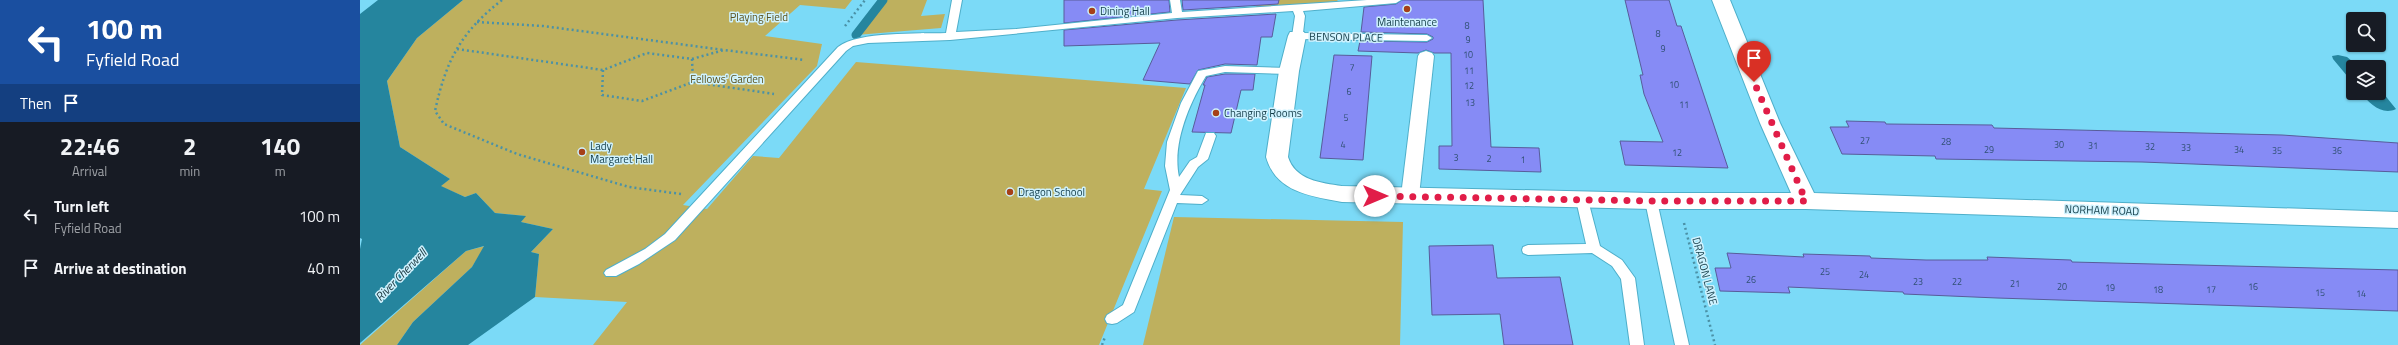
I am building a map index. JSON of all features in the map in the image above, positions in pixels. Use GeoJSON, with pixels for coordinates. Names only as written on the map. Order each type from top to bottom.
{"type":"FeatureCollection","features":[{"type":"Feature","properties":{"kind":"street"},"geometry":{"type":"LineString","coordinates":[[1721,0],[1770,123],[1806,201]]}},
{"type":"Feature","properties":{"kind":"street","name":"BENSON PLACE"},"geometry":{"type":"LineString","coordinates":[[1297,36],[1289,71],[1277,157],[1278,165],[1284,173],[1295,182],[1334,193],[1410,196],[1650,201],[1806,201]]}},
{"type":"Feature","properties":{"kind":"street"},"geometry":{"type":"LineString","coordinates":[[1410,196],[1426,56]]}},
{"type":"Feature","properties":{"kind":"street","name":"NORHAM ROAD"},"geometry":{"type":"LineString","coordinates":[[1806,201],[2398,220]]}},
{"type":"Feature","properties":{"kind":"lane"},"geometry":{"type":"LineString","coordinates":[[950,37],[957,0]]}},
{"type":"Feature","properties":{"kind":"lane"},"geometry":{"type":"LineString","coordinates":[[1175,0],[1177,14]]}},
{"type":"Feature","properties":{"kind":"lane"},"geometry":{"type":"LineString","coordinates":[[611,272],[658,248],[707,197],[842,49],[859,40],[950,37],[1177,14],[1298,8],[1396,0]]}},
{"type":"Feature","properties":{"kind":"lane"},"geometry":{"type":"LineString","coordinates":[[1297,36],[1300,16],[1298,8]]}},
{"type":"Feature","properties":{"kind":"lane","name":"BENSON PLACE"},"geometry":{"type":"LineString","coordinates":[[1297,36],[1427,38]]}},
{"type":"Feature","properties":{"kind":"lane"},"geometry":{"type":"LineString","coordinates":[[1174,195],[1171,148],[1193,85],[1202,73],[1225,69],[1289,71]]}},
{"type":"Feature","properties":{"kind":"lane"},"geometry":{"type":"LineString","coordinates":[[1112,319],[1129,308],[1174,195],[1194,164],[1202,158],[1210,136]]}},
{"type":"Feature","properties":{"kind":"lane"},"geometry":{"type":"LineString","coordinates":[[1174,195],[1202,200]]}},
{"type":"Feature","properties":{"kind":"lane"},"geometry":{"type":"LineString","coordinates":[[1582,200],[1594,248]]}},
{"type":"Feature","properties":{"kind":"lane"},"geometry":{"type":"LineString","coordinates":[[1650,201],[1682,345]]}},
{"type":"Feature","properties":{"kind":"lane"},"geometry":{"type":"LineString","coordinates":[[1528,250],[1594,248],[1617,263],[1628,278],[1637,345]]}},
{"type":"Feature","properties":{"kind":"path"},"geometry":{"type":"LineString","coordinates":[[502,0],[482,15],[457,49],[439,89],[435,111],[444,124],[517,154],[629,187],[707,197]]}},
{"type":"Feature","properties":{"kind":"path"},"geometry":{"type":"LineString","coordinates":[[477,22],[543,26],[829,63]]}},
{"type":"Feature","properties":{"kind":"path"},"geometry":{"type":"LineString","coordinates":[[457,49],[603,70],[647,53],[692,59],[724,50]]}},
{"type":"Feature","properties":{"kind":"path"},"geometry":{"type":"LineString","coordinates":[[692,59],[693,82]]}},
{"type":"Feature","properties":{"kind":"path"},"geometry":{"type":"LineString","coordinates":[[603,70],[602,96],[642,101],[693,82],[798,97]]}},
{"type":"Feature","properties":{"kind":"path","name":"DRAGON LANE"},"geometry":{"type":"LineString","coordinates":[[1679,201],[1715,345]]}},
{"type":"Feature","properties":{"kind":"green space"},"geometry":{"type":"Polygon","coordinates":[[[463,0],[852,0],[845,9],[800,5],[765,36],[822,44],[817,66],[683,205],[707,209],[753,156],[779,158],[856,62],[1186,88],[1144,189],[1162,191],[1099,345],[593,345],[627,302],[535,297],[539,254],[531,252],[553,229],[521,222],[525,216],[495,213],[476,193],[465,197],[440,186],[450,179],[400,147],[387,81],[417,38],[463,0]]]}},
{"type":"Feature","properties":{"kind":"green space"},"geometry":{"type":"Polygon","coordinates":[[[883,0],[927,0],[921,16],[945,14],[941,28],[856,35],[883,0]]]}},
{"type":"Feature","properties":{"kind":"green space"},"geometry":{"type":"Polygon","coordinates":[[[1273,0],[1338,1],[1257,9],[1256,5],[1273,0]]]}},
{"type":"Feature","properties":{"kind":"green space"},"geometry":{"type":"Polygon","coordinates":[[[1174,217],[1403,222],[1400,345],[1143,345],[1174,217]]]}},
{"type":"Feature","properties":{"kind":"green space"},"geometry":{"type":"Polygon","coordinates":[[[485,246],[472,267],[413,322],[397,345],[360,345],[466,251],[485,246]]]}},
{"type":"Feature","properties":{"kind":"water","name":"River Cherwell"},"geometry":{"type":"Polygon","coordinates":[[[378,0],[463,0],[417,38],[387,81],[400,147],[450,179],[441,186],[465,197],[476,193],[495,213],[526,216],[521,222],[553,229],[531,252],[539,254],[535,297],[468,345],[397,345],[413,322],[472,267],[484,246],[466,251],[360,343],[360,249],[362,239],[360,238],[360,14],[378,0]]]}},
{"type":"Feature","properties":{"kind":"water"},"geometry":{"type":"Polygon","coordinates":[[[2338,55],[2347,57],[2351,60],[2346,60],[2346,75],[2333,59],[2332,56],[2338,55]]]}},
{"type":"Feature","properties":{"kind":"water"},"geometry":{"type":"Polygon","coordinates":[[[2386,97],[2396,109],[2391,111],[2381,110],[2367,100],[2386,100],[2386,97]]]}},
{"type":"Feature","properties":{"kind":"building","name":"Dining Hall"},"geometry":{"type":"Polygon","coordinates":[[[1064,0],[1169,0],[1170,12],[1064,23],[1064,0]]]}},
{"type":"Feature","properties":{"kind":"building"},"geometry":{"type":"Polygon","coordinates":[[[1182,0],[1279,0],[1278,4],[1183,10],[1182,0]]]}},
{"type":"Feature","properties":{"kind":"building"},"geometry":{"type":"Polygon","coordinates":[[[1402,0],[1483,0],[1491,147],[1539,148],[1541,172],[1439,169],[1439,146],[1452,146],[1451,53],[1434,53],[1426,50],[1418,53],[1358,51],[1360,41],[1427,42],[1433,39],[1433,37],[1427,34],[1361,32],[1364,7],[1396,4],[1402,0]]]}},
{"type":"Feature","properties":{"kind":"building"},"geometry":{"type":"Polygon","coordinates":[[[1625,0],[1669,0],[1677,26],[1681,26],[1728,168],[1625,165],[1620,141],[1663,142],[1644,94],[1640,75],[1643,75],[1625,0]]]}},
{"type":"Feature","properties":{"kind":"building"},"geometry":{"type":"Polygon","coordinates":[[[1276,14],[1272,37],[1261,37],[1257,65],[1225,64],[1198,70],[1190,84],[1143,80],[1160,43],[1064,46],[1064,30],[1177,20],[1276,14]]]}},
{"type":"Feature","properties":{"kind":"building"},"geometry":{"type":"Polygon","coordinates":[[[1334,55],[1372,56],[1363,160],[1320,158],[1334,55]]]}},
{"type":"Feature","properties":{"kind":"building","name":"Changing Rooms"},"geometry":{"type":"Polygon","coordinates":[[[1225,74],[1255,74],[1253,90],[1241,90],[1231,133],[1192,132],[1205,85],[1203,85],[1207,77],[1225,74]]]}},
{"type":"Feature","properties":{"kind":"building"},"geometry":{"type":"Polygon","coordinates":[[[1846,121],[1885,122],[1886,124],[1992,125],[1994,128],[2282,135],[2398,143],[2398,172],[2142,162],[1936,159],[1935,156],[1842,154],[1830,127],[1849,127],[1846,121]]]}},
{"type":"Feature","properties":{"kind":"building"},"geometry":{"type":"Polygon","coordinates":[[[1493,245],[1497,278],[1560,277],[1573,345],[1504,345],[1500,314],[1432,315],[1429,246],[1493,245]]]}},
{"type":"Feature","properties":{"kind":"building"},"geometry":{"type":"Polygon","coordinates":[[[1727,253],[1804,257],[1803,254],[1870,256],[1871,258],[1926,260],[1988,260],[1987,257],[2071,260],[2072,262],[2398,270],[2398,311],[1997,298],[1788,287],[1790,293],[1720,291],[1715,268],[1731,268],[1727,253]]]}},
{"type":"Feature","properties":{"kind":"waterway"},"geometry":{"type":"LineString","coordinates":[[856,35],[883,0]]}},
{"type":"Feature","properties":{"kind":"place","name":"Maintenance"},"geometry":{"type":"Point","coordinates":[1407,9]}},
{"type":"Feature","properties":{"kind":"place","name":"Dining Hall"},"geometry":{"type":"Point","coordinates":[1092,11]}},
{"type":"Feature","properties":{"kind":"place","name":"Changing Rooms"},"geometry":{"type":"Point","coordinates":[1216,113]}},
{"type":"Feature","properties":{"kind":"place","name":"Lady Margaret Hall"},"geometry":{"type":"Point","coordinates":[582,152]}},
{"type":"Feature","properties":{"kind":"place","name":"Dragon School"},"geometry":{"type":"Point","coordinates":[1010,192]}},
{"type":"Feature","properties":{"kind":"route"},"geometry":{"type":"LineString","coordinates":[[1375,196],[1650,201],[1806,201],[1770,123],[1754,82]]}},
{"type":"Feature","properties":{"kind":"park label","name":"Playing Field"},"geometry":{"type":"Point","coordinates":[759,17]}},
{"type":"Feature","properties":{"kind":"park label","name":"Fellows' Garden"},"geometry":{"type":"Point","coordinates":[727,79]}}]}
